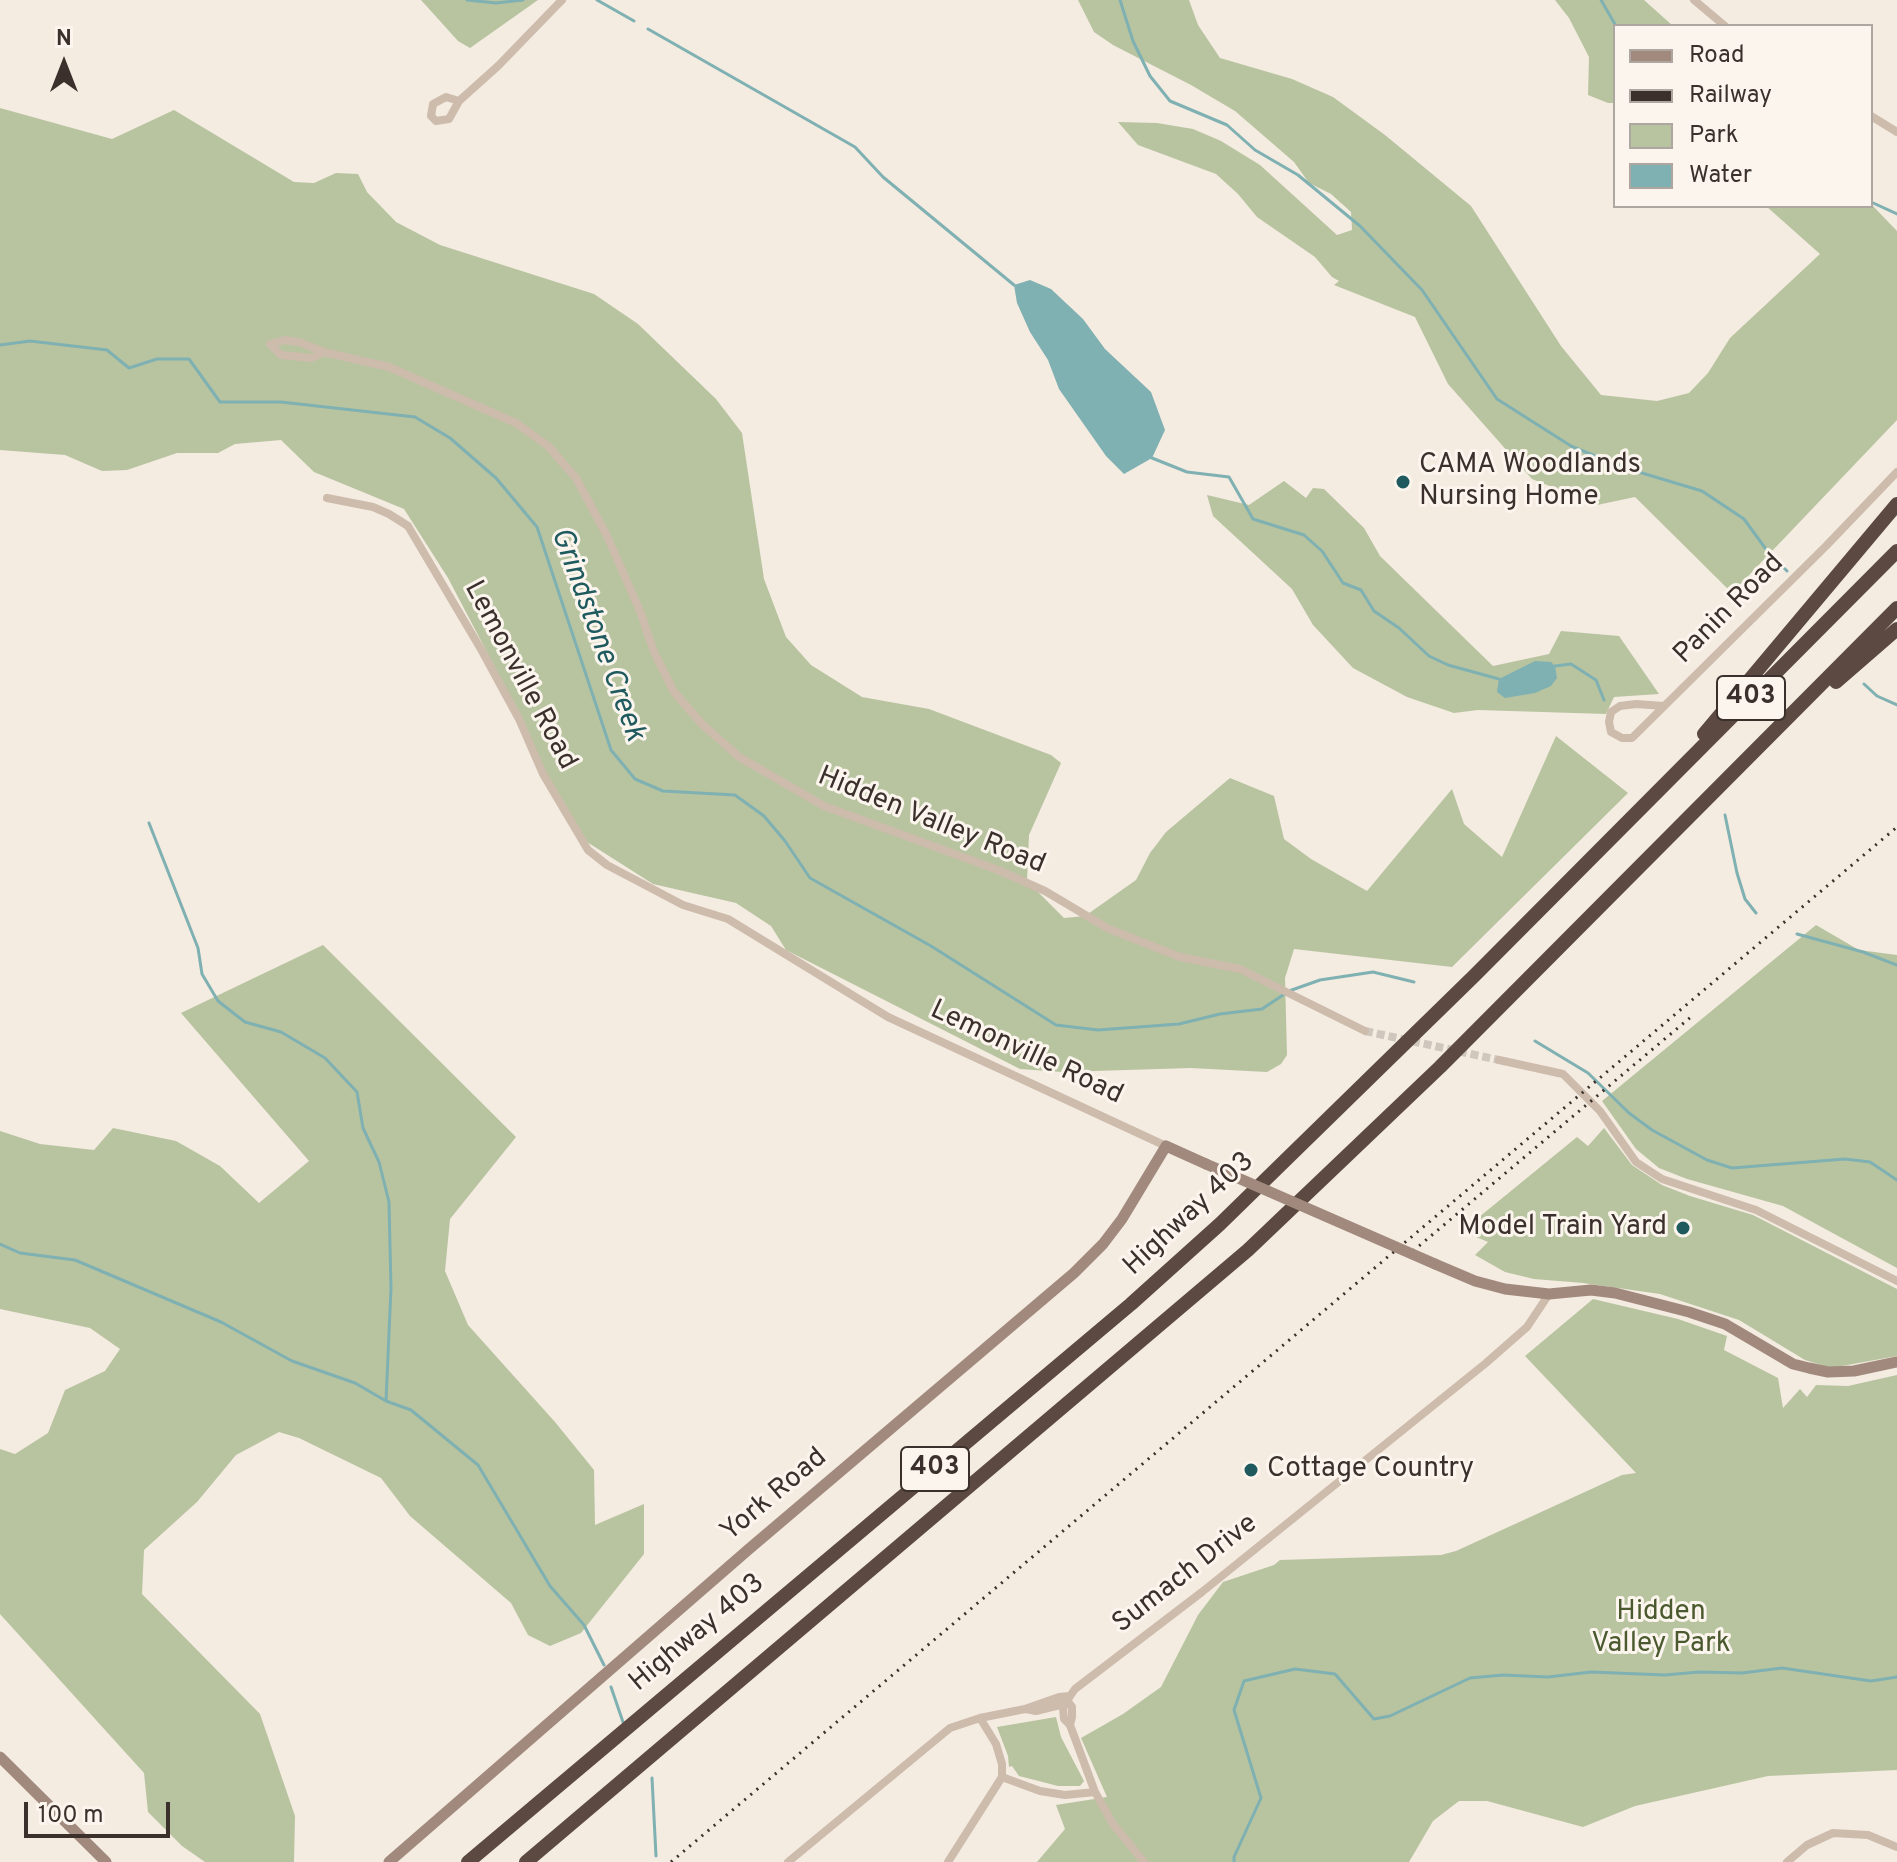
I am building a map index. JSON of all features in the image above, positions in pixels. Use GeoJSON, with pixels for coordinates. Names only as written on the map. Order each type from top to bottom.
{"type":"FeatureCollection","features":[{"type":"Feature","properties":{"kind":"highway"},"geometry":{"type":"LineString","coordinates":[[1606,845],[1760,670],[1897,504]]}},
{"type":"Feature","properties":{"kind":"highway","name":"Highway 403"},"geometry":{"type":"LineString","coordinates":[[468,1862],[1131,1304],[1308,1140],[1897,551]]}},
{"type":"Feature","properties":{"kind":"highway","name":"403"},"geometry":{"type":"LineString","coordinates":[[526,1862],[1248,1250],[1440,1067],[1897,608]]}},
{"type":"Feature","properties":{"kind":"highway"},"geometry":{"type":"LineString","coordinates":[[1742,764],[1897,629]]}},
{"type":"Feature","properties":{"kind":"street"},"geometry":{"type":"LineString","coordinates":[[459,101],[562,0]]}},
{"type":"Feature","properties":{"kind":"street"},"geometry":{"type":"LineString","coordinates":[[1694,0],[1723,24]]}},
{"type":"Feature","properties":{"kind":"street"},"geometry":{"type":"LineString","coordinates":[[1873,117],[1897,132]]}},
{"type":"Feature","properties":{"kind":"street","name":"Hidden Valley Road"},"geometry":{"type":"LineString","coordinates":[[324,352],[312,358],[281,355],[270,344],[285,340],[299,342],[324,352],[389,367],[516,423],[548,446],[576,478],[607,536],[640,611],[654,652],[674,692],[702,724],[739,757],[824,806],[998,870],[1045,891],[1109,929],[1180,957],[1240,969],[1365,1031]]}},
{"type":"Feature","properties":{"kind":"street","name":"Panin Road"},"geometry":{"type":"LineString","coordinates":[[1664,706],[1620,706],[1611,712],[1611,732],[1622,738],[1632,738],[1826,546],[1897,472]]}},
{"type":"Feature","properties":{"kind":"street","name":"Lemonville Road"},"geometry":{"type":"LineString","coordinates":[[327,498],[373,507],[408,526],[482,651],[519,719],[543,774],[588,850],[607,865],[683,905],[728,919],[888,1017],[1206,1164],[1475,1281],[1505,1289],[1549,1294],[1591,1290],[1615,1293],[1689,1312],[1725,1324],[1793,1364],[1828,1372],[1854,1371],[1897,1362]]}},
{"type":"Feature","properties":{"kind":"street"},"geometry":{"type":"LineString","coordinates":[[1499,1060],[1563,1074],[1600,1111],[1636,1162],[1662,1179],[1756,1210],[1897,1281]]}},
{"type":"Feature","properties":{"kind":"street","name":"York Road"},"geometry":{"type":"LineString","coordinates":[[389,1862],[749,1549],[1074,1273],[1103,1244],[1122,1219],[1166,1146]]}},
{"type":"Feature","properties":{"kind":"street","name":"Sumach Drive"},"geometry":{"type":"LineString","coordinates":[[1069,1699],[1075,1689],[1202,1592],[1486,1363],[1527,1327],[1549,1294]]}},
{"type":"Feature","properties":{"kind":"street"},"geometry":{"type":"LineString","coordinates":[[788,1862],[950,1728],[1025,1709],[1036,1711],[1069,1699]]}},
{"type":"Feature","properties":{"kind":"street"},"geometry":{"type":"LineString","coordinates":[[1069,1699],[1063,1708],[1064,1719],[1070,1725],[1095,1792],[1113,1824],[1144,1862]]}},
{"type":"Feature","properties":{"kind":"street"},"geometry":{"type":"LineString","coordinates":[[948,1862],[1002,1777],[996,1744],[980,1718]]}},
{"type":"Feature","properties":{"kind":"street"},"geometry":{"type":"LineString","coordinates":[[0,1757],[106,1862]]}},
{"type":"Feature","properties":{"kind":"street"},"geometry":{"type":"LineString","coordinates":[[1002,1777],[1040,1791],[1065,1795],[1095,1792]]}},
{"type":"Feature","properties":{"kind":"street"},"geometry":{"type":"LineString","coordinates":[[1787,1862],[1807,1845],[1833,1833],[1868,1835],[1897,1847]]}},
{"type":"Feature","properties":{"kind":"green space"},"geometry":{"type":"Polygon","coordinates":[[[421,0],[538,0],[470,48],[458,41],[421,0]]]}},
{"type":"Feature","properties":{"kind":"green space"},"geometry":{"type":"Polygon","coordinates":[[[1078,0],[1189,0],[1198,25],[1220,58],[1292,79],[1333,97],[1385,135],[1471,206],[1561,346],[1601,395],[1657,401],[1689,393],[1708,373],[1730,338],[1820,254],[1768,208],[1873,206],[1897,231],[1897,420],[1732,593],[1635,497],[1597,505],[1532,479],[1448,384],[1415,317],[1334,285],[1339,281],[1315,257],[1257,217],[1216,174],[1138,145],[1118,122],[1157,123],[1193,129],[1221,141],[1260,165],[1337,235],[1352,230],[1351,212],[1331,194],[1309,183],[1294,162],[1235,111],[1094,32],[1078,0]]]}},
{"type":"Feature","properties":{"kind":"green space"},"geometry":{"type":"Polygon","coordinates":[[[1555,0],[1644,0],[1671,24],[1613,24],[1613,103],[1608,103],[1588,95],[1589,57],[1569,18],[1555,0]]]}},
{"type":"Feature","properties":{"kind":"green space"},"geometry":{"type":"Polygon","coordinates":[[[0,108],[112,139],[174,110],[294,182],[314,183],[336,173],[358,174],[367,192],[396,222],[440,245],[594,294],[638,324],[716,399],[742,433],[764,579],[786,637],[811,665],[862,697],[929,709],[1051,755],[1061,763],[1029,835],[1027,881],[1064,918],[1085,916],[1136,880],[1150,853],[1166,832],[1230,778],[1274,796],[1284,839],[1311,859],[1367,891],[1452,789],[1464,824],[1502,857],[1556,736],[1628,793],[1452,967],[1294,949],[1285,978],[1287,1055],[1281,1064],[1267,1072],[1191,1068],[1062,1072],[1020,1069],[786,950],[771,926],[736,903],[653,884],[587,842],[557,801],[511,698],[448,578],[404,509],[314,472],[281,440],[235,444],[218,453],[177,453],[127,470],[102,471],[65,455],[0,450],[0,108]]]}},
{"type":"Feature","properties":{"kind":"green space"},"geometry":{"type":"Polygon","coordinates":[[[1284,481],[1306,498],[1313,488],[1324,489],[1364,528],[1380,556],[1493,666],[1549,654],[1561,631],[1619,636],[1659,694],[1614,697],[1606,714],[1478,710],[1454,713],[1407,697],[1353,668],[1313,625],[1292,589],[1213,516],[1207,495],[1249,505],[1284,481]]]}},
{"type":"Feature","properties":{"kind":"green space"},"geometry":{"type":"Polygon","coordinates":[[[1816,925],[1859,950],[1897,955],[1897,1268],[1783,1206],[1659,1168],[1636,1149],[1602,1101],[1816,925]]]}},
{"type":"Feature","properties":{"kind":"green space"},"geometry":{"type":"Polygon","coordinates":[[[323,945],[516,1137],[450,1219],[445,1271],[468,1325],[594,1470],[595,1525],[644,1504],[644,1554],[581,1633],[550,1646],[528,1635],[511,1603],[410,1516],[381,1478],[299,1438],[279,1432],[236,1455],[197,1502],[144,1550],[142,1594],[260,1714],[295,1816],[294,1862],[205,1862],[182,1846],[148,1812],[144,1773],[0,1614],[0,1449],[15,1454],[48,1433],[65,1390],[105,1371],[120,1349],[90,1328],[0,1309],[0,1131],[40,1144],[94,1150],[113,1128],[176,1141],[220,1166],[259,1203],[309,1161],[181,1013],[323,945]]]}},
{"type":"Feature","properties":{"kind":"green space"},"geometry":{"type":"Polygon","coordinates":[[[1604,1128],[1632,1165],[1662,1185],[1753,1215],[1897,1289],[1897,1356],[1831,1368],[1805,1360],[1739,1320],[1660,1294],[1534,1279],[1505,1272],[1475,1255],[1488,1242],[1462,1231],[1577,1137],[1588,1146],[1604,1128]]]}},
{"type":"Feature","properties":{"kind":"green space","name":"Hidden Valley Park"},"geometry":{"type":"Polygon","coordinates":[[[1593,1299],[1678,1319],[1727,1336],[1724,1350],[1778,1378],[1783,1408],[1800,1389],[1807,1397],[1816,1385],[1848,1386],[1897,1375],[1897,1770],[1768,1776],[1635,1806],[1583,1827],[1487,1801],[1459,1801],[1433,1821],[1409,1862],[1037,1862],[1065,1829],[1056,1805],[1107,1797],[1081,1738],[1161,1687],[1198,1615],[1223,1582],[1274,1565],[1280,1560],[1441,1555],[1456,1551],[1622,1475],[1636,1473],[1525,1356],[1593,1299]]]}},
{"type":"Feature","properties":{"kind":"green space"},"geometry":{"type":"Polygon","coordinates":[[[1056,1717],[1061,1737],[1084,1781],[1080,1786],[1058,1786],[1019,1776],[1012,1766],[1009,1767],[997,1727],[1056,1717]]]}},
{"type":"Feature","properties":{"kind":"water"},"geometry":{"type":"Polygon","coordinates":[[[1030,280],[1051,289],[1083,319],[1105,349],[1151,392],[1165,430],[1152,458],[1124,474],[1106,456],[1059,389],[1048,360],[1030,332],[1017,303],[1014,285],[1030,280]]]}},
{"type":"Feature","properties":{"kind":"water"},"geometry":{"type":"Polygon","coordinates":[[[1535,661],[1551,662],[1555,666],[1557,678],[1551,686],[1535,693],[1505,698],[1497,692],[1499,679],[1535,661]]]}},
{"type":"Feature","properties":{"kind":"waterway"},"geometry":{"type":"LineString","coordinates":[[467,0],[496,3],[523,0]]}},
{"type":"Feature","properties":{"kind":"waterway"},"geometry":{"type":"LineString","coordinates":[[597,0],[634,21]]}},
{"type":"Feature","properties":{"kind":"waterway"},"geometry":{"type":"LineString","coordinates":[[1120,0],[1133,41],[1150,76],[1170,101],[1227,125],[1255,150],[1298,175],[1360,226],[1422,290],[1497,399],[1571,446],[1622,467],[1702,491],[1744,519],[1768,552],[1787,571]]}},
{"type":"Feature","properties":{"kind":"waterway"},"geometry":{"type":"LineString","coordinates":[[1601,0],[1615,24]]}},
{"type":"Feature","properties":{"kind":"waterway"},"geometry":{"type":"LineString","coordinates":[[648,29],[855,147],[883,177],[1014,285]]}},
{"type":"Feature","properties":{"kind":"waterway"},"geometry":{"type":"LineString","coordinates":[[1873,203],[1897,214]]}},
{"type":"Feature","properties":{"kind":"waterway","name":"Grindstone Creek"},"geometry":{"type":"LineString","coordinates":[[0,345],[30,341],[107,350],[129,368],[157,359],[189,359],[220,402],[281,402],[415,417],[450,438],[496,478],[537,527],[611,750],[635,779],[663,791],[735,795],[764,816],[810,878],[931,946],[1056,1025],[1098,1030],[1179,1024],[1220,1014],[1262,1009],[1289,991],[1320,980],[1373,972],[1414,982]]}},
{"type":"Feature","properties":{"kind":"waterway"},"geometry":{"type":"LineString","coordinates":[[1152,458],[1187,472],[1229,477],[1253,519],[1304,535],[1322,551],[1343,583],[1361,590],[1374,611],[1399,628],[1429,656],[1448,665],[1499,679]]}},
{"type":"Feature","properties":{"kind":"waterway"},"geometry":{"type":"LineString","coordinates":[[1555,666],[1571,664],[1596,680],[1604,700]]}},
{"type":"Feature","properties":{"kind":"waterway"},"geometry":{"type":"LineString","coordinates":[[1864,684],[1877,696],[1897,705]]}},
{"type":"Feature","properties":{"kind":"waterway"},"geometry":{"type":"LineString","coordinates":[[1725,815],[1745,899],[1756,913]]}},
{"type":"Feature","properties":{"kind":"waterway"},"geometry":{"type":"LineString","coordinates":[[149,823],[198,948],[202,974],[218,1001],[245,1022],[281,1032],[325,1058],[357,1092],[363,1128],[379,1162],[389,1202],[391,1288],[386,1401]]}},
{"type":"Feature","properties":{"kind":"waterway"},"geometry":{"type":"LineString","coordinates":[[1797,934],[1897,965]]}},
{"type":"Feature","properties":{"kind":"waterway","name":"Grindstone Creek"},"geometry":{"type":"LineString","coordinates":[[1535,1041],[1588,1073],[1629,1113],[1652,1130],[1707,1160],[1732,1168],[1845,1159],[1870,1162],[1897,1180]]}},
{"type":"Feature","properties":{"kind":"waterway"},"geometry":{"type":"LineString","coordinates":[[0,1244],[20,1253],[75,1260],[221,1322],[292,1361],[355,1383],[386,1401],[411,1410],[478,1465],[550,1586],[584,1625],[604,1665]]}},
{"type":"Feature","properties":{"kind":"waterway","name":"Grindstone Creek"},"geometry":{"type":"LineString","coordinates":[[1234,1862],[1261,1798],[1234,1710],[1244,1681],[1295,1669],[1335,1674],[1374,1719],[1390,1716],[1470,1678],[1503,1675],[1548,1677],[1591,1672],[1665,1675],[1742,1673],[1782,1668],[1871,1681],[1897,1677]]}},
{"type":"Feature","properties":{"kind":"waterway"},"geometry":{"type":"LineString","coordinates":[[611,1687],[624,1725]]}},
{"type":"Feature","properties":{"kind":"waterway"},"geometry":{"type":"LineString","coordinates":[[652,1778],[656,1856]]}},
{"type":"Feature","properties":{"kind":"tunnel"},"geometry":{"type":"LineString","coordinates":[[1365,1031],[1499,1060]]}},
{"type":"Feature","properties":{"kind":"railway"},"geometry":{"type":"LineString","coordinates":[[671,1862],[1897,827]]}},
{"type":"Feature","properties":{"kind":"railway"},"geometry":{"type":"LineString","coordinates":[[1413,1251],[1692,1016]]}},
{"type":"Feature","properties":{"kind":"place","name":"CAMA Woodlands Nursing Home"},"geometry":{"type":"Point","coordinates":[1403,482]}},
{"type":"Feature","properties":{"kind":"place","name":"Model Train Yard"},"geometry":{"type":"Point","coordinates":[1683,1228]}},
{"type":"Feature","properties":{"kind":"place","name":"Cottage Country"},"geometry":{"type":"Point","coordinates":[1251,1470]}}]}
